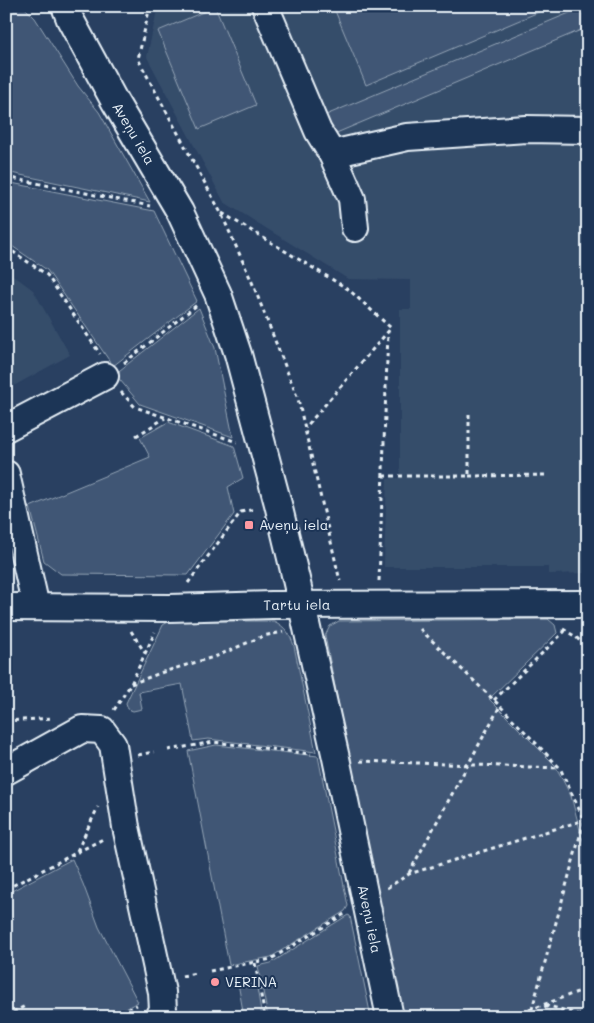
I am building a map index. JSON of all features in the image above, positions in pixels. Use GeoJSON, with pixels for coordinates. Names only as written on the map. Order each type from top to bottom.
{"type":"FeatureCollection","features":[{"type":"Feature","properties":{"kind":"street","name":"Aveņu iela"},"geometry":{"type":"LineString","coordinates":[[66,6],[70,19],[115,102],[180,212],[218,294],[238,354],[278,504],[336,758],[390,1017]]}},
{"type":"Feature","properties":{"kind":"street"},"geometry":{"type":"LineString","coordinates":[[265,6],[318,131],[332,154],[352,199],[355,228]]}},
{"type":"Feature","properties":{"kind":"street"},"geometry":{"type":"LineString","coordinates":[[332,154],[407,138],[526,129],[588,130]]}},
{"type":"Feature","properties":{"kind":"street"},"geometry":{"type":"LineString","coordinates":[[6,428],[108,374]]}},
{"type":"Feature","properties":{"kind":"street"},"geometry":{"type":"LineString","coordinates":[[6,474],[36,606]]}},
{"type":"Feature","properties":{"kind":"street","name":"Tartu iela"},"geometry":{"type":"LineString","coordinates":[[6,607],[170,608],[301,605],[588,604]]}},
{"type":"Feature","properties":{"kind":"street"},"geometry":{"type":"LineString","coordinates":[[6,771],[82,729],[102,730],[113,745],[126,828],[162,992],[163,1010],[159,1017]]}},
{"type":"Feature","properties":{"kind":"path"},"geometry":{"type":"LineString","coordinates":[[150,6],[138,59],[221,213],[252,282],[295,390],[340,581]]}},
{"type":"Feature","properties":{"kind":"path"},"geometry":{"type":"LineString","coordinates":[[6,177],[180,212]]}},
{"type":"Feature","properties":{"kind":"path"},"geometry":{"type":"LineString","coordinates":[[221,213],[348,289],[391,328],[305,428]]}},
{"type":"Feature","properties":{"kind":"path"},"geometry":{"type":"LineString","coordinates":[[6,247],[48,275],[108,374],[135,407],[263,451]]}},
{"type":"Feature","properties":{"kind":"path"},"geometry":{"type":"LineString","coordinates":[[108,374],[197,306],[202,300]]}},
{"type":"Feature","properties":{"kind":"path"},"geometry":{"type":"LineString","coordinates":[[379,581],[388,331]]}},
{"type":"Feature","properties":{"kind":"path"},"geometry":{"type":"LineString","coordinates":[[469,414],[469,476]]}},
{"type":"Feature","properties":{"kind":"path"},"geometry":{"type":"LineString","coordinates":[[136,436],[166,418]]}},
{"type":"Feature","properties":{"kind":"path"},"geometry":{"type":"LineString","coordinates":[[383,476],[547,476]]}},
{"type":"Feature","properties":{"kind":"path"},"geometry":{"type":"LineString","coordinates":[[183,590],[241,512],[278,504]]}},
{"type":"Feature","properties":{"kind":"path"},"geometry":{"type":"LineString","coordinates":[[394,605],[494,700],[560,768],[584,820],[584,838],[588,849]]}},
{"type":"Feature","properties":{"kind":"path"},"geometry":{"type":"LineString","coordinates":[[102,730],[131,684],[159,624]]}},
{"type":"Feature","properties":{"kind":"path"},"geometry":{"type":"LineString","coordinates":[[131,684],[163,672],[217,656],[263,636],[286,631]]}},
{"type":"Feature","properties":{"kind":"path"},"geometry":{"type":"LineString","coordinates":[[494,700],[565,631]]}},
{"type":"Feature","properties":{"kind":"path"},"geometry":{"type":"LineString","coordinates":[[408,874],[500,706]]}},
{"type":"Feature","properties":{"kind":"path"},"geometry":{"type":"LineString","coordinates":[[168,750],[214,742],[314,754]]}},
{"type":"Feature","properties":{"kind":"path"},"geometry":{"type":"LineString","coordinates":[[359,761],[560,768]]}},
{"type":"Feature","properties":{"kind":"path"},"geometry":{"type":"LineString","coordinates":[[385,889],[408,874],[584,820],[588,817]]}},
{"type":"Feature","properties":{"kind":"path"},"geometry":{"type":"LineString","coordinates":[[528,1017],[532,1009],[584,820]]}},
{"type":"Feature","properties":{"kind":"path"},"geometry":{"type":"LineString","coordinates":[[6,889],[126,828]]}},
{"type":"Feature","properties":{"kind":"path"},"geometry":{"type":"LineString","coordinates":[[210,971],[255,963],[278,956],[346,913]]}},
{"type":"Feature","properties":{"kind":"path"},"geometry":{"type":"LineString","coordinates":[[255,963],[265,1017]]}},
{"type":"Feature","properties":{"kind":"path"},"geometry":{"type":"LineString","coordinates":[[506,1017],[588,988]]}},
{"type":"Feature","properties":{"kind":"path"},"geometry":{"type":"LineString","coordinates":[[6,1016],[27,1005]]}},
{"type":"Feature","properties":{"kind":"path"},"geometry":{"type":"LineString","coordinates":[[544,1005],[588,1016]]}},
{"type":"Feature","properties":{"kind":"path"},"geometry":{"type":"LineString","coordinates":[[544,1005],[550,1017]]}},
{"type":"Feature","properties":{"kind":"shaded area"},"geometry":{"type":"Polygon","coordinates":[[[6,6],[23,6],[35,18],[78,86],[99,112],[150,202],[6,172],[6,6]]]}},
{"type":"Feature","properties":{"kind":"shaded area"},"geometry":{"type":"Polygon","coordinates":[[[158,6],[588,6],[588,573],[548,574],[548,567],[384,567],[387,479],[400,478],[400,309],[411,309],[411,280],[348,279],[224,202],[147,57],[158,6]]]}},
{"type":"Feature","properties":{"kind":"shaded area"},"geometry":{"type":"Polygon","coordinates":[[[333,6],[553,6],[366,85],[333,6]]]}},
{"type":"Feature","properties":{"kind":"shaded area"},"geometry":{"type":"Polygon","coordinates":[[[588,6],[588,27],[334,134],[326,115],[588,6]]]}},
{"type":"Feature","properties":{"kind":"shaded area"},"geometry":{"type":"Polygon","coordinates":[[[215,7],[256,105],[199,129],[158,31],[215,7]]]}},
{"type":"Feature","properties":{"kind":"shaded area"},"geometry":{"type":"Polygon","coordinates":[[[6,182],[154,211],[197,301],[113,366],[47,270],[6,242],[6,182]]]}},
{"type":"Feature","properties":{"kind":"shaded area"},"geometry":{"type":"Polygon","coordinates":[[[6,270],[33,290],[70,355],[6,390],[6,270]]]}},
{"type":"Feature","properties":{"kind":"shaded area"},"geometry":{"type":"Polygon","coordinates":[[[199,308],[215,348],[233,437],[140,404],[115,374],[199,308]]]}},
{"type":"Feature","properties":{"kind":"shaded area"},"geometry":{"type":"Polygon","coordinates":[[[168,422],[234,446],[243,478],[228,487],[234,514],[188,575],[61,574],[44,561],[30,507],[150,457],[140,438],[168,422]]]}},
{"type":"Feature","properties":{"kind":"shaded area"},"geometry":{"type":"Polygon","coordinates":[[[548,619],[555,625],[557,633],[489,699],[555,765],[571,796],[588,860],[588,1017],[402,1017],[380,898],[350,763],[352,762],[351,757],[349,757],[325,636],[330,626],[339,621],[548,619]]]}},
{"type":"Feature","properties":{"kind":"shaded area"},"geometry":{"type":"Polygon","coordinates":[[[170,621],[274,621],[284,628],[291,637],[294,646],[316,752],[208,739],[193,741],[182,684],[139,692],[142,709],[133,711],[128,709],[126,703],[163,625],[170,621]]]}},
{"type":"Feature","properties":{"kind":"shaded area"},"geometry":{"type":"Polygon","coordinates":[[[216,745],[318,756],[348,906],[345,911],[271,957],[229,965],[188,751],[216,745]]]}},
{"type":"Feature","properties":{"kind":"shaded area"},"geometry":{"type":"Polygon","coordinates":[[[72,859],[99,927],[138,1002],[109,1017],[23,1017],[21,1013],[14,1017],[6,1017],[6,894],[72,859]]]}},
{"type":"Feature","properties":{"kind":"shaded area"},"geometry":{"type":"Polygon","coordinates":[[[348,915],[350,916],[371,1017],[268,1017],[258,966],[271,963],[348,915]]]}},
{"type":"Feature","properties":{"kind":"shaded area"},"geometry":{"type":"Polygon","coordinates":[[[247,981],[257,988],[262,1017],[244,1017],[238,983],[247,981]]]}},
{"type":"Feature","properties":{"kind":"place","name":"Aveņu iela"},"geometry":{"type":"Point","coordinates":[249,525]}},
{"type":"Feature","properties":{"kind":"place","name":"VERINA"},"geometry":{"type":"Point","coordinates":[215,982]}}]}
